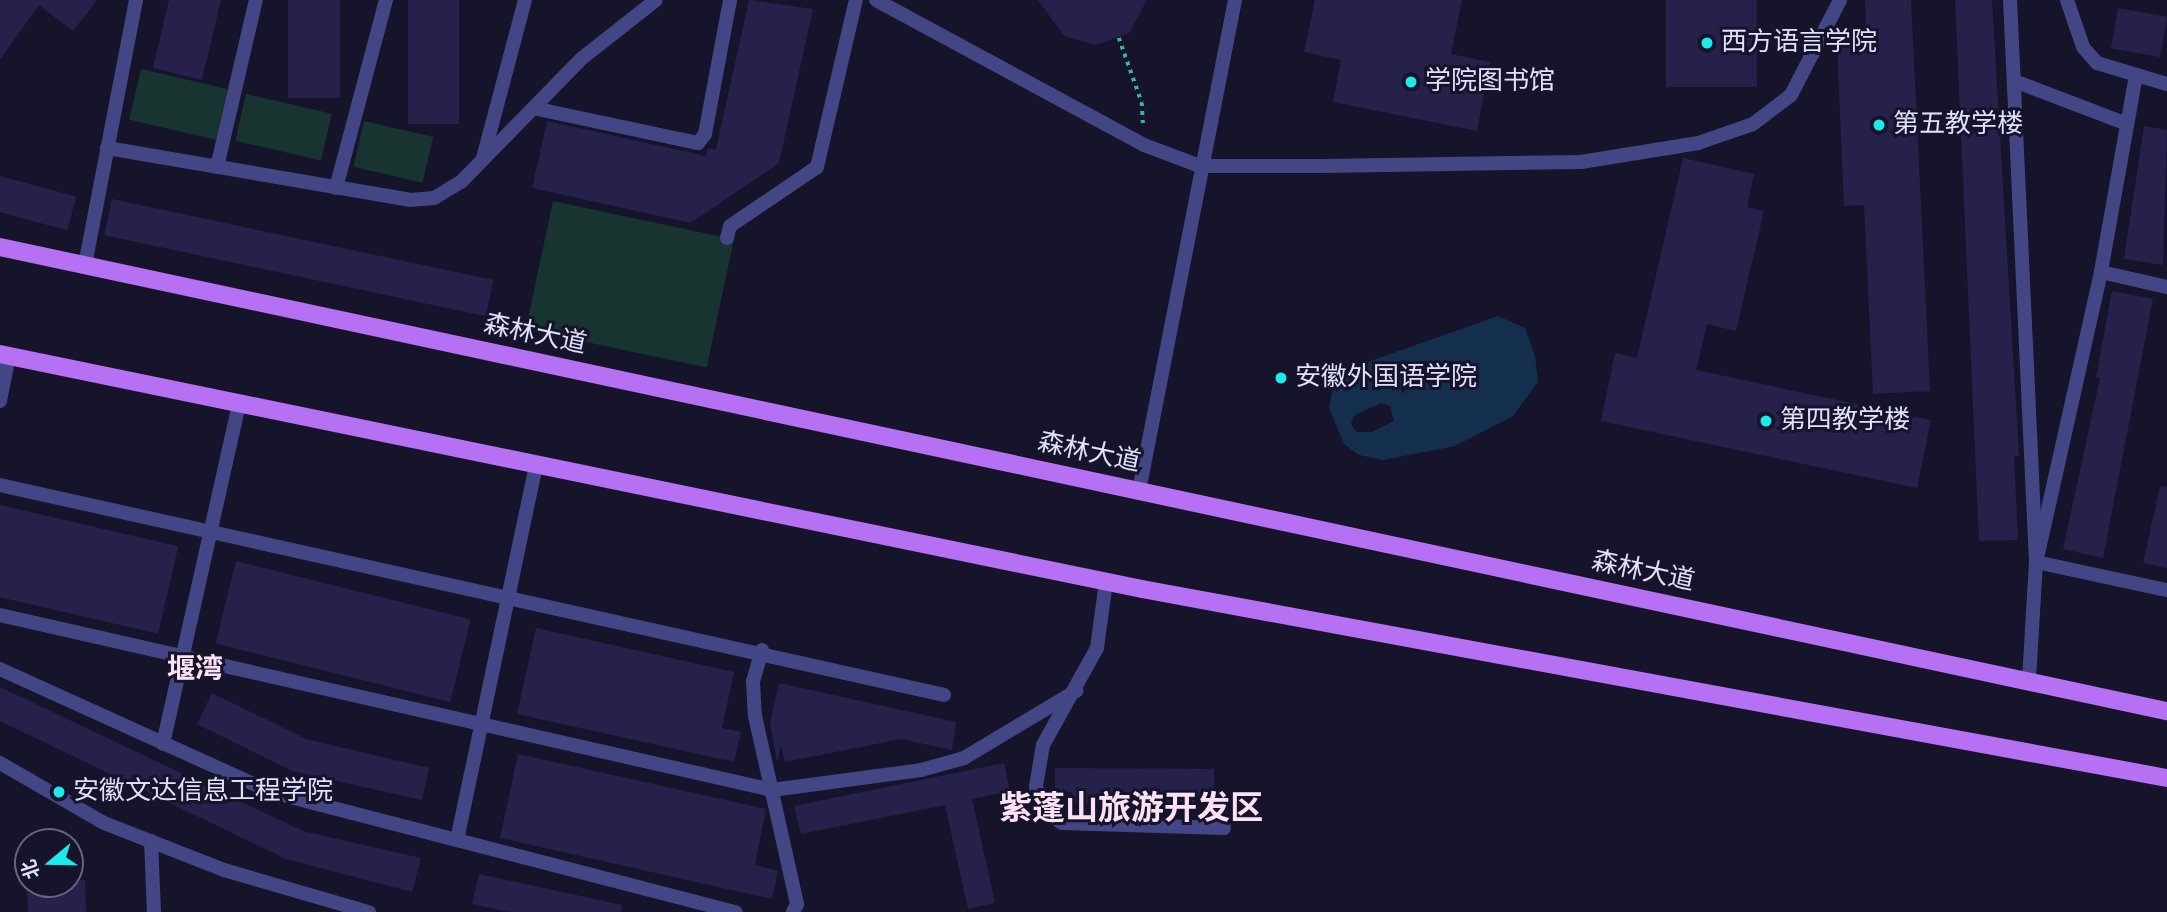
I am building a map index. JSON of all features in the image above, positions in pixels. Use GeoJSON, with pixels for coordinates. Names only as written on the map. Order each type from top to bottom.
{"type":"FeatureCollection","features":[{"type":"Feature","properties":{"kind":"main road","name":"森林大道"},"geometry":{"type":"LineString","coordinates":[[0,247],[2167,711]]}},
{"type":"Feature","properties":{"kind":"main road"},"geometry":{"type":"LineString","coordinates":[[5,355],[1106,582],[2167,778]]}},
{"type":"Feature","properties":{"kind":"street"},"geometry":{"type":"LineString","coordinates":[[85,265],[136,0]]}},
{"type":"Feature","properties":{"kind":"street"},"geometry":{"type":"LineString","coordinates":[[217,167],[256,0]]}},
{"type":"Feature","properties":{"kind":"street"},"geometry":{"type":"LineString","coordinates":[[337,188],[386,0]]}},
{"type":"Feature","properties":{"kind":"street"},"geometry":{"type":"LineString","coordinates":[[483,160],[525,0]]}},
{"type":"Feature","properties":{"kind":"street"},"geometry":{"type":"LineString","coordinates":[[107,148],[410,200],[433,198],[483,160],[591,50],[656,0]]}},
{"type":"Feature","properties":{"kind":"street"},"geometry":{"type":"LineString","coordinates":[[533,108],[698,143],[705,134],[730,0]]}},
{"type":"Feature","properties":{"kind":"street"},"geometry":{"type":"LineString","coordinates":[[727,238],[730,226],[817,167],[856,0]]}},
{"type":"Feature","properties":{"kind":"street"},"geometry":{"type":"LineString","coordinates":[[876,0],[1144,145],[1200,166],[1581,162],[1698,143],[1753,124],[1791,95],[1840,0]]}},
{"type":"Feature","properties":{"kind":"street"},"geometry":{"type":"LineString","coordinates":[[1139,491],[1200,166],[1236,0]]}},
{"type":"Feature","properties":{"kind":"street"},"geometry":{"type":"LineString","coordinates":[[2010,0],[2036,562],[2029,681]]}},
{"type":"Feature","properties":{"kind":"street"},"geometry":{"type":"LineString","coordinates":[[2067,0],[2083,47],[2097,63],[2167,84]]}},
{"type":"Feature","properties":{"kind":"street"},"geometry":{"type":"LineString","coordinates":[[2036,562],[2101,272],[2136,75]]}},
{"type":"Feature","properties":{"kind":"street"},"geometry":{"type":"LineString","coordinates":[[2014,81],[2127,124]]}},
{"type":"Feature","properties":{"kind":"street"},"geometry":{"type":"LineString","coordinates":[[2101,272],[2167,287]]}},
{"type":"Feature","properties":{"kind":"street"},"geometry":{"type":"LineString","coordinates":[[0,401],[5,355]]}},
{"type":"Feature","properties":{"kind":"street"},"geometry":{"type":"LineString","coordinates":[[163,744],[239,404]]}},
{"type":"Feature","properties":{"kind":"street"},"geometry":{"type":"LineString","coordinates":[[457,840],[536,464]]}},
{"type":"Feature","properties":{"kind":"street"},"geometry":{"type":"LineString","coordinates":[[0,485],[762,650],[944,695]]}},
{"type":"Feature","properties":{"kind":"street"},"geometry":{"type":"LineString","coordinates":[[2036,562],[2167,590]]}},
{"type":"Feature","properties":{"kind":"street"},"geometry":{"type":"LineString","coordinates":[[1106,582],[1097,648],[1076,691],[1043,745],[1036,786],[1042,809],[1062,823],[1224,828]]}},
{"type":"Feature","properties":{"kind":"street"},"geometry":{"type":"LineString","coordinates":[[0,615],[772,790],[920,770],[964,758],[1076,691]]}},
{"type":"Feature","properties":{"kind":"street"},"geometry":{"type":"LineString","coordinates":[[762,650],[753,681],[755,716],[797,904],[793,912]]}},
{"type":"Feature","properties":{"kind":"street"},"geometry":{"type":"LineString","coordinates":[[0,669],[271,792],[736,912]]}},
{"type":"Feature","properties":{"kind":"street"},"geometry":{"type":"LineString","coordinates":[[0,763],[104,822],[151,841],[224,870],[369,912]]}},
{"type":"Feature","properties":{"kind":"street"},"geometry":{"type":"LineString","coordinates":[[151,841],[154,912]]}},
{"type":"Feature","properties":{"kind":"path"},"geometry":{"type":"LineString","coordinates":[[1119,38],[1142,103],[1144,145]]}},
{"type":"Feature","properties":{"kind":"green space"},"geometry":{"type":"Polygon","coordinates":[[[141,69],[228,89],[216,140],[129,120],[141,69]]]}},
{"type":"Feature","properties":{"kind":"green space"},"geometry":{"type":"Polygon","coordinates":[[[246,94],[332,114],[321,161],[235,141],[246,94]]]}},
{"type":"Feature","properties":{"kind":"green space"},"geometry":{"type":"Polygon","coordinates":[[[364,121],[433,137],[423,183],[353,167],[364,121]]]}},
{"type":"Feature","properties":{"kind":"green space"},"geometry":{"type":"Polygon","coordinates":[[[553,201],[734,239],[707,368],[526,329],[553,201]]]}},
{"type":"Feature","properties":{"kind":"water"},"geometry":{"type":"Polygon","coordinates":[[[1498,316],[1525,328],[1535,356],[1538,382],[1513,416],[1455,446],[1383,460],[1359,455],[1344,444],[1329,408],[1334,382],[1345,370],[1498,316]],[[1381,403],[1355,415],[1351,423],[1356,432],[1372,432],[1394,421],[1390,406],[1381,403]]]}},
{"type":"Feature","properties":{"kind":"building"},"geometry":{"type":"Polygon","coordinates":[[[0,0],[97,0],[73,31],[39,5],[0,60],[0,0]]]}},
{"type":"Feature","properties":{"kind":"building"},"geometry":{"type":"Polygon","coordinates":[[[169,0],[221,0],[202,80],[153,68],[169,0]]]}},
{"type":"Feature","properties":{"kind":"building"},"geometry":{"type":"Polygon","coordinates":[[[288,0],[340,0],[340,98],[288,98],[288,0]]]}},
{"type":"Feature","properties":{"kind":"building"},"geometry":{"type":"Polygon","coordinates":[[[408,0],[459,0],[459,124],[408,124],[408,0]]]}},
{"type":"Feature","properties":{"kind":"building"},"geometry":{"type":"Polygon","coordinates":[[[749,0],[813,9],[779,163],[691,223],[532,188],[547,121],[706,156],[708,148],[716,149],[749,0]]]}},
{"type":"Feature","properties":{"kind":"building"},"geometry":{"type":"Polygon","coordinates":[[[1038,0],[1147,0],[1129,33],[1096,45],[1064,36],[1038,0]]]}},
{"type":"Feature","properties":{"kind":"building","name":"学院图书馆"},"geometry":{"type":"Polygon","coordinates":[[[1315,0],[1462,0],[1451,54],[1490,62],[1477,131],[1333,102],[1341,60],[1304,52],[1315,0]]]}},
{"type":"Feature","properties":{"kind":"building","name":"西方语言学院"},"geometry":{"type":"Polygon","coordinates":[[[1666,0],[1757,0],[1757,87],[1666,87],[1666,0]]]}},
{"type":"Feature","properties":{"kind":"building","name":"第五教学楼"},"geometry":{"type":"Polygon","coordinates":[[[1865,0],[1911,0],[1930,391],[1873,394],[1864,205],[1844,206],[1837,45],[1867,44],[1865,0]]]}},
{"type":"Feature","properties":{"kind":"building"},"geometry":{"type":"Polygon","coordinates":[[[1955,0],[1992,0],[2019,456],[2014,456],[2018,540],[1979,541],[1955,0]]]}},
{"type":"Feature","properties":{"kind":"building"},"geometry":{"type":"Polygon","coordinates":[[[2118,8],[2167,17],[2160,57],[2111,48],[2118,8]]]}},
{"type":"Feature","properties":{"kind":"building"},"geometry":{"type":"Polygon","coordinates":[[[2144,126],[2167,130],[2163,265],[2124,259],[2144,126]]]}},
{"type":"Feature","properties":{"kind":"building"},"geometry":{"type":"Polygon","coordinates":[[[1683,158],[1754,174],[1747,207],[1764,211],[1736,331],[1707,324],[1696,370],[1931,420],[1917,488],[1601,421],[1615,353],[1637,358],[1683,158]]]}},
{"type":"Feature","properties":{"kind":"building"},"geometry":{"type":"Polygon","coordinates":[[[0,176],[76,196],[67,230],[0,212],[0,176]]]}},
{"type":"Feature","properties":{"kind":"building"},"geometry":{"type":"Polygon","coordinates":[[[112,199],[493,280],[486,316],[104,235],[112,199]]]}},
{"type":"Feature","properties":{"kind":"building"},"geometry":{"type":"Polygon","coordinates":[[[2112,291],[2153,299],[2103,558],[2063,549],[2100,378],[2096,377],[2112,291]]]}},
{"type":"Feature","properties":{"kind":"building"},"geometry":{"type":"Polygon","coordinates":[[[2160,486],[2167,487],[2167,568],[2143,563],[2160,486]]]}},
{"type":"Feature","properties":{"kind":"building"},"geometry":{"type":"Polygon","coordinates":[[[0,505],[178,546],[158,634],[0,597],[0,505]]]}},
{"type":"Feature","properties":{"kind":"building"},"geometry":{"type":"Polygon","coordinates":[[[236,561],[471,620],[450,702],[215,643],[236,561]]]}},
{"type":"Feature","properties":{"kind":"building"},"geometry":{"type":"Polygon","coordinates":[[[536,628],[734,672],[722,728],[741,732],[734,762],[517,714],[536,628]]]}},
{"type":"Feature","properties":{"kind":"building"},"geometry":{"type":"Polygon","coordinates":[[[779,683],[956,722],[952,750],[901,739],[785,762],[781,746],[777,762],[770,723],[779,683]]]}},
{"type":"Feature","properties":{"kind":"building"},"geometry":{"type":"Polygon","coordinates":[[[0,687],[303,831],[421,858],[412,892],[286,859],[0,721],[0,687]]]}},
{"type":"Feature","properties":{"kind":"building"},"geometry":{"type":"Polygon","coordinates":[[[212,693],[306,739],[429,768],[422,800],[292,771],[197,724],[212,693]]]}},
{"type":"Feature","properties":{"kind":"building"},"geometry":{"type":"Polygon","coordinates":[[[518,754],[766,809],[755,865],[778,871],[772,899],[500,838],[518,754]]]}},
{"type":"Feature","properties":{"kind":"building"},"geometry":{"type":"Polygon","coordinates":[[[1004,763],[1010,791],[972,799],[995,903],[968,909],[945,805],[801,834],[794,806],[1004,763]]]}},
{"type":"Feature","properties":{"kind":"building"},"geometry":{"type":"Polygon","coordinates":[[[1055,768],[1214,769],[1214,797],[1195,797],[1195,806],[1161,805],[1161,796],[1102,796],[1102,803],[1072,803],[1072,792],[1055,791],[1055,768]]]}},
{"type":"Feature","properties":{"kind":"building"},"geometry":{"type":"Polygon","coordinates":[[[479,874],[622,905],[621,912],[509,912],[472,904],[479,874]]]}},
{"type":"Feature","properties":{"kind":"building"},"geometry":{"type":"Polygon","coordinates":[[[84,880],[86,912],[28,912],[27,898],[84,898],[84,880]]]}},
{"type":"Feature","properties":{"kind":"place","name":"西方语言学院"},"geometry":{"type":"Point","coordinates":[1707,43]}},
{"type":"Feature","properties":{"kind":"place","name":"学院图书馆"},"geometry":{"type":"Point","coordinates":[1411,82]}},
{"type":"Feature","properties":{"kind":"place","name":"第五教学楼"},"geometry":{"type":"Point","coordinates":[1879,125]}},
{"type":"Feature","properties":{"kind":"place","name":"安徽外国语学院"},"geometry":{"type":"Point","coordinates":[1281,378]}},
{"type":"Feature","properties":{"kind":"place","name":"第四教学楼"},"geometry":{"type":"Point","coordinates":[1766,421]}},
{"type":"Feature","properties":{"kind":"place","name":"安徽文达信息工程学院"},"geometry":{"type":"Point","coordinates":[59,792]}},
{"type":"Feature","properties":{"kind":"district","name":"堰湾"},"geometry":{"type":"Point","coordinates":[195,669]}},
{"type":"Feature","properties":{"kind":"district","name":"紫蓬山旅游开发区"},"geometry":{"type":"Point","coordinates":[1131,809]}}]}
